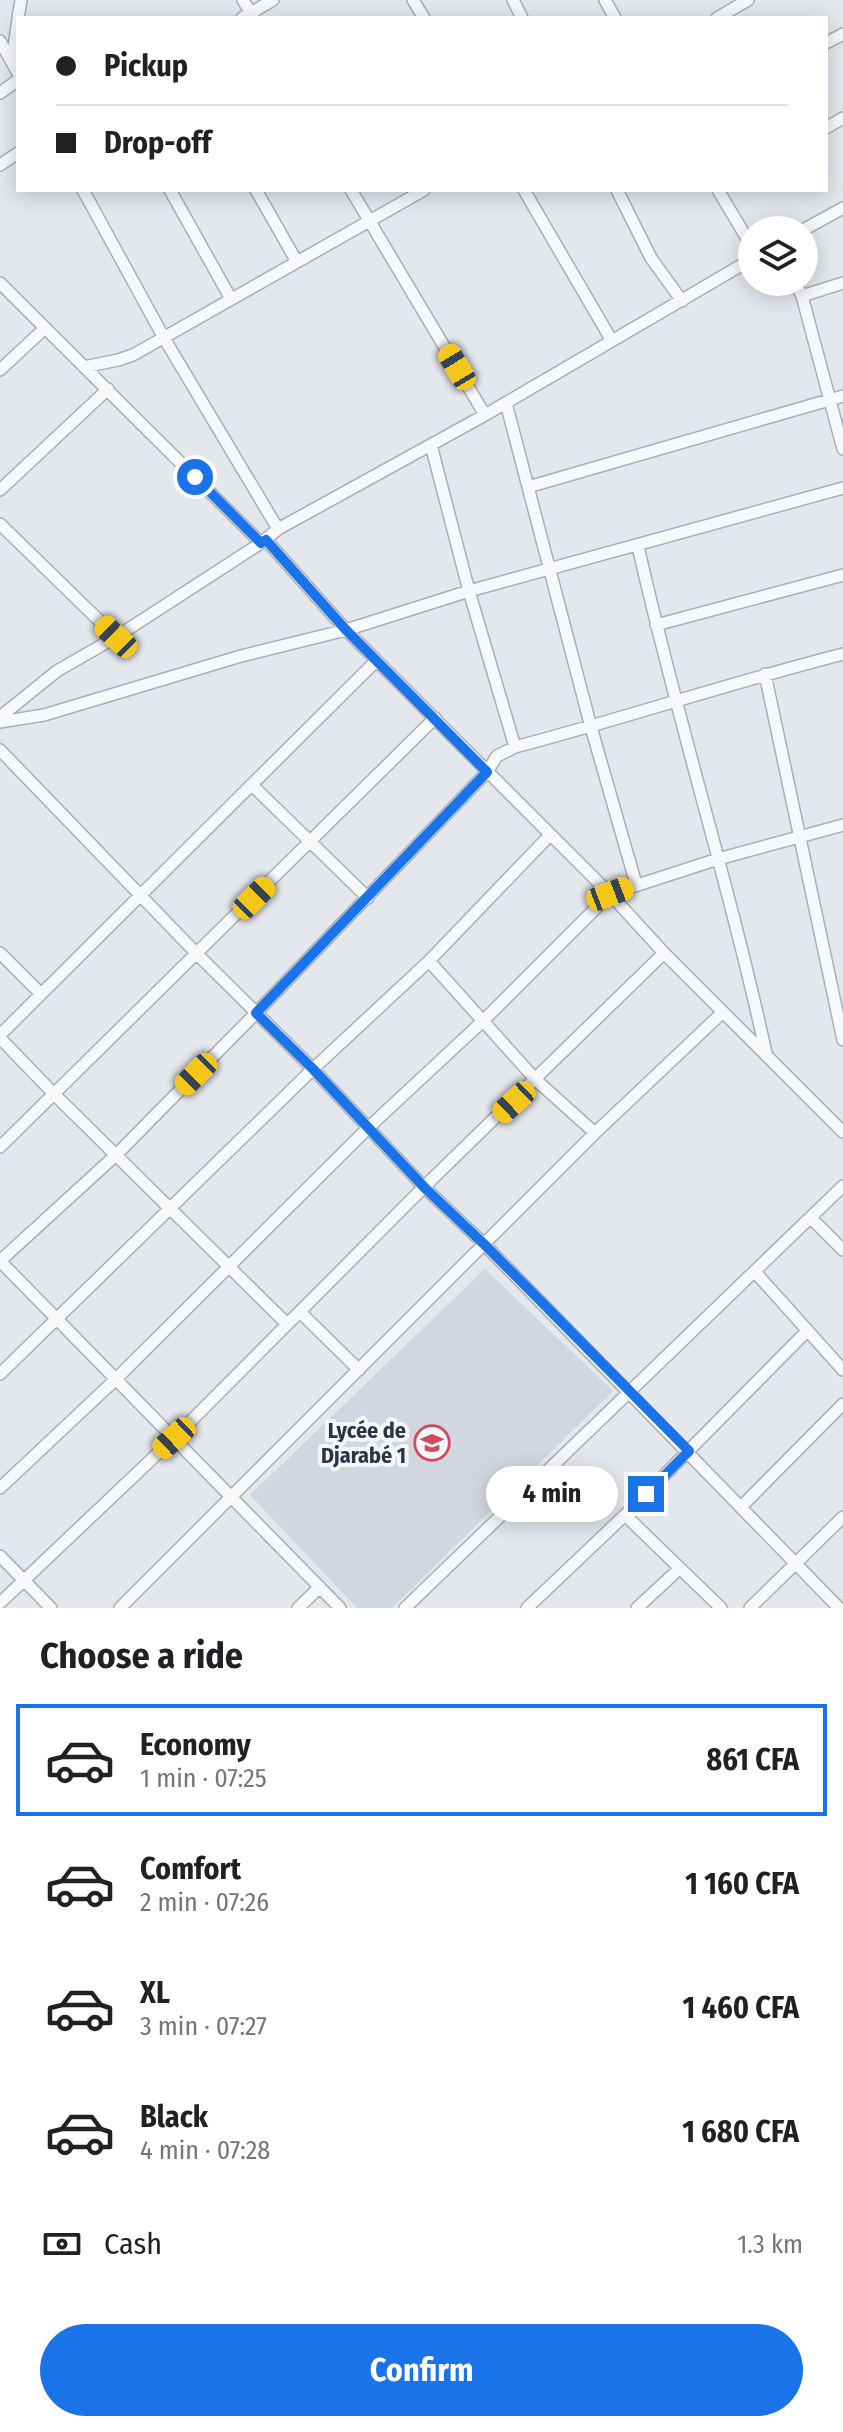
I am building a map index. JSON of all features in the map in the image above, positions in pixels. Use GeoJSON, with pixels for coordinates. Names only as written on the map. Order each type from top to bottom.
{"type":"FeatureCollection","features":[{"type":"Feature","properties":{"kind":"street"},"geometry":{"type":"LineString","coordinates":[[243,0],[249,16],[273,0]]}},
{"type":"Feature","properties":{"kind":"street"},"geometry":{"type":"LineString","coordinates":[[413,0],[422,15]]}},
{"type":"Feature","properties":{"kind":"street"},"geometry":{"type":"LineString","coordinates":[[720,16],[748,0]]}},
{"type":"Feature","properties":{"kind":"street"},"geometry":{"type":"LineString","coordinates":[[0,41],[15,67]]}},
{"type":"Feature","properties":{"kind":"street"},"geometry":{"type":"LineString","coordinates":[[84,192],[164,338],[278,529]]}},
{"type":"Feature","properties":{"kind":"street"},"geometry":{"type":"LineString","coordinates":[[171,192],[231,299]]}},
{"type":"Feature","properties":{"kind":"street"},"geometry":{"type":"LineString","coordinates":[[257,192],[297,262]]}},
{"type":"Feature","properties":{"kind":"street"},"geometry":{"type":"LineString","coordinates":[[352,192],[485,415]]}},
{"type":"Feature","properties":{"kind":"street"},"geometry":{"type":"LineString","coordinates":[[84,367],[118,360],[164,338],[421,192]]}},
{"type":"Feature","properties":{"kind":"street"},"geometry":{"type":"LineString","coordinates":[[525,192],[612,341]]}},
{"type":"Feature","properties":{"kind":"street"},"geometry":{"type":"LineString","coordinates":[[618,192],[651,258],[682,301]]}},
{"type":"Feature","properties":{"kind":"street"},"geometry":{"type":"LineString","coordinates":[[719,192],[738,224]]}},
{"type":"Feature","properties":{"kind":"street"},"geometry":{"type":"LineString","coordinates":[[818,222],[843,208]]}},
{"type":"Feature","properties":{"kind":"street"},"geometry":{"type":"LineString","coordinates":[[0,720],[57,671],[116,637],[263,542],[278,529],[485,415],[738,267]]}},
{"type":"Feature","properties":{"kind":"street"},"geometry":{"type":"LineString","coordinates":[[0,283],[263,542],[376,661],[843,1132]]}},
{"type":"Feature","properties":{"kind":"street"},"geometry":{"type":"LineString","coordinates":[[818,291],[843,283]]}},
{"type":"Feature","properties":{"kind":"street"},"geometry":{"type":"LineString","coordinates":[[802,296],[843,449]]}},
{"type":"Feature","properties":{"kind":"street"},"geometry":{"type":"LineString","coordinates":[[0,370],[44,329]]}},
{"type":"Feature","properties":{"kind":"street"},"geometry":{"type":"LineString","coordinates":[[0,490],[108,389]]}},
{"type":"Feature","properties":{"kind":"street"},"geometry":{"type":"LineString","coordinates":[[528,487],[843,396]]}},
{"type":"Feature","properties":{"kind":"street"},"geometry":{"type":"LineString","coordinates":[[506,403],[591,727],[636,884]]}},
{"type":"Feature","properties":{"kind":"street"},"geometry":{"type":"LineString","coordinates":[[431,445],[469,591],[515,747]]}},
{"type":"Feature","properties":{"kind":"street"},"geometry":{"type":"LineString","coordinates":[[0,720],[44,715],[211,665],[346,630],[469,591],[843,488]]}},
{"type":"Feature","properties":{"kind":"street"},"geometry":{"type":"LineString","coordinates":[[0,524],[116,637]]}},
{"type":"Feature","properties":{"kind":"street"},"geometry":{"type":"LineString","coordinates":[[638,546],[675,704],[748,970],[767,1055]]}},
{"type":"Feature","properties":{"kind":"street"},"geometry":{"type":"LineString","coordinates":[[656,625],[843,575]]}},
{"type":"Feature","properties":{"kind":"street"},"geometry":{"type":"LineString","coordinates":[[340,1608],[0,1261],[117,1154],[256,1013],[487,772],[497,756],[515,747],[843,654]]}},
{"type":"Feature","properties":{"kind":"street"},"geometry":{"type":"LineString","coordinates":[[287,1324],[55,1095],[0,1036],[376,661]]}},
{"type":"Feature","properties":{"kind":"street"},"geometry":{"type":"LineString","coordinates":[[765,674],[843,1040]]}},
{"type":"Feature","properties":{"kind":"street"},"geometry":{"type":"LineString","coordinates":[[0,1147],[435,718]]}},
{"type":"Feature","properties":{"kind":"street"},"geometry":{"type":"LineString","coordinates":[[0,750],[313,1069],[424,1187],[689,1451],[839,1608]]}},
{"type":"Feature","properties":{"kind":"street"},"geometry":{"type":"LineString","coordinates":[[253,786],[368,898]]}},
{"type":"Feature","properties":{"kind":"street"},"geometry":{"type":"LineString","coordinates":[[0,1488],[116,1379],[368,1128],[484,1020],[610,894],[718,859],[843,825]]}},
{"type":"Feature","properties":{"kind":"street"},"geometry":{"type":"LineString","coordinates":[[0,1374],[313,1069],[429,961],[550,835]]}},
{"type":"Feature","properties":{"kind":"street"},"geometry":{"type":"LineString","coordinates":[[0,953],[41,994]]}},
{"type":"Feature","properties":{"kind":"street"},"geometry":{"type":"LineString","coordinates":[[0,1603],[174,1438],[424,1187],[664,953]]}},
{"type":"Feature","properties":{"kind":"street"},"geometry":{"type":"LineString","coordinates":[[429,961],[536,1080],[595,1133]]}},
{"type":"Feature","properties":{"kind":"street"},"geometry":{"type":"LineString","coordinates":[[120,1608],[595,1133],[723,1012]]}},
{"type":"Feature","properties":{"kind":"street"},"geometry":{"type":"LineString","coordinates":[[405,1608],[843,1186]]}},
{"type":"Feature","properties":{"kind":"street"},"geometry":{"type":"LineString","coordinates":[[811,1218],[843,1250]]}},
{"type":"Feature","properties":{"kind":"street"},"geometry":{"type":"LineString","coordinates":[[755,1272],[843,1370]]}},
{"type":"Feature","properties":{"kind":"street"},"geometry":{"type":"LineString","coordinates":[[300,1312],[359,1370]]}},
{"type":"Feature","properties":{"kind":"street"},"geometry":{"type":"LineString","coordinates":[[527,1608],[625,1515],[807,1331]]}},
{"type":"Feature","properties":{"kind":"street"},"geometry":{"type":"LineString","coordinates":[[741,1507],[843,1404]]}},
{"type":"Feature","properties":{"kind":"street"},"geometry":{"type":"LineString","coordinates":[[625,1515],[721,1608]]}},
{"type":"Feature","properties":{"kind":"street"},"geometry":{"type":"LineString","coordinates":[[750,1608],[843,1517]]}},
{"type":"Feature","properties":{"kind":"street"},"geometry":{"type":"LineString","coordinates":[[0,1556],[51,1608]]}},
{"type":"Feature","properties":{"kind":"street"},"geometry":{"type":"LineString","coordinates":[[637,1608],[679,1569]]}},
{"type":"Feature","properties":{"kind":"street"},"geometry":{"type":"LineString","coordinates":[[298,1608],[320,1587]]}},
{"type":"Feature","properties":{"kind":"shaded area","name":"Lycée de Djarabé 1"},"geometry":{"type":"Polygon","coordinates":[[[485,1269],[613,1391],[392,1608],[357,1608],[250,1495],[485,1269]]]}},
{"type":"Feature","properties":{"kind":"place","name":"Lycée de Djarabé 1"},"geometry":{"type":"Point","coordinates":[432,1443]}},
{"type":"Feature","properties":{"kind":"route"},"geometry":{"type":"LineString","coordinates":[[195,477],[261,543],[266,540],[346,630],[487,772],[256,1013],[424,1187],[689,1451],[646,1494]]}}]}
